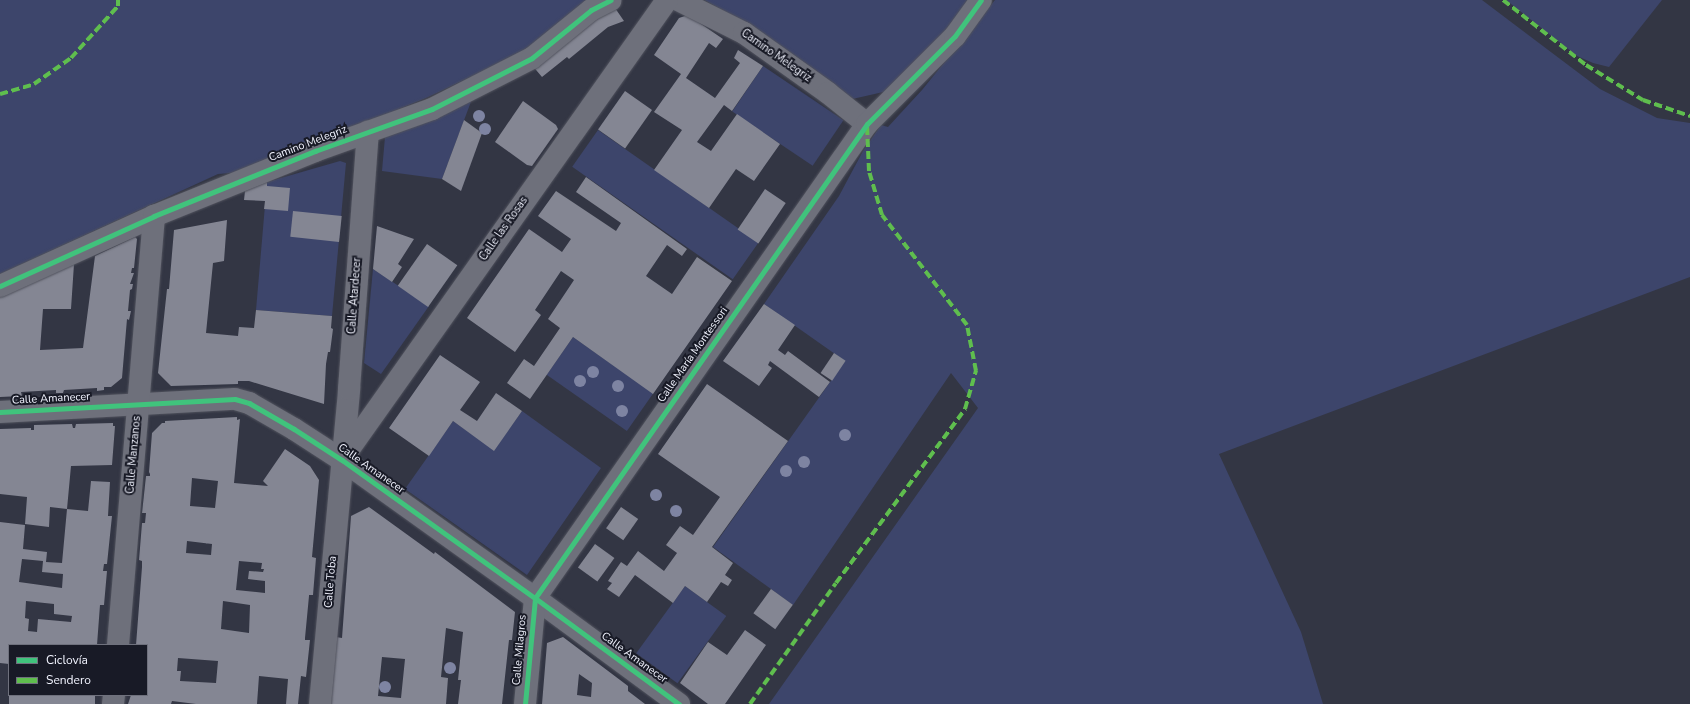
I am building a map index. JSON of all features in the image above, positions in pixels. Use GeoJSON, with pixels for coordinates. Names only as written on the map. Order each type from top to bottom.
{"type":"FeatureCollection","features":[{"type":"Feature","properties":{"kind":"street","name":"Camino Melegriz"},"geometry":{"type":"LineString","coordinates":[[0,286],[154,216],[315,151],[432,109],[532,58],[591,10],[611,0]]}},
{"type":"Feature","properties":{"kind":"street","name":"Calle las Rosas"},"geometry":{"type":"LineString","coordinates":[[342,460],[667,0]]}},
{"type":"Feature","properties":{"kind":"street","name":"Camino Melegriz"},"geometry":{"type":"LineString","coordinates":[[678,0],[744,33],[828,93],[867,124]]}},
{"type":"Feature","properties":{"kind":"street","name":"Calle María Montessori"},"geometry":{"type":"LineString","coordinates":[[535,598],[867,124],[955,36],[982,0]]}},
{"type":"Feature","properties":{"kind":"street","name":"Calle Atardecer"},"geometry":{"type":"LineString","coordinates":[[342,460],[368,132]]}},
{"type":"Feature","properties":{"kind":"street","name":"Calle Manzanos"},"geometry":{"type":"LineString","coordinates":[[118,644],[154,216]]}},
{"type":"Feature","properties":{"kind":"street","name":"Calle Amanecer"},"geometry":{"type":"LineString","coordinates":[[0,412],[235,399],[249,403],[268,413],[342,460],[535,598],[679,704]]}},
{"type":"Feature","properties":{"kind":"street","name":"Calle Toba"},"geometry":{"type":"LineString","coordinates":[[320,704],[342,460]]}},
{"type":"Feature","properties":{"kind":"street","name":"Calle Milagros"},"geometry":{"type":"LineString","coordinates":[[526,704],[535,598]]}},
{"type":"Feature","properties":{"kind":"shaded area"},"geometry":{"type":"Polygon","coordinates":[[[0,0],[592,0],[530,47],[507,60],[426,98],[245,172],[218,174],[0,274],[0,0]]]}},
{"type":"Feature","properties":{"kind":"shaded area"},"geometry":{"type":"Polygon","coordinates":[[[704,0],[970,0],[941,39],[892,90],[848,100],[739,19],[704,0]]]}},
{"type":"Feature","properties":{"kind":"shaded area"},"geometry":{"type":"Polygon","coordinates":[[[995,0],[1482,0],[1600,89],[1657,118],[1690,123],[1690,277],[1219,454],[1301,632],[1323,704],[769,704],[978,408],[951,373],[793,605],[713,547],[845,361],[764,304],[839,196],[863,151],[881,125],[888,127],[922,90],[995,0]]]}},
{"type":"Feature","properties":{"kind":"shaded area"},"geometry":{"type":"Polygon","coordinates":[[[1506,0],[1662,0],[1609,67],[1593,63],[1577,56],[1506,0]]]}},
{"type":"Feature","properties":{"kind":"shaded area"},"geometry":{"type":"Polygon","coordinates":[[[763,66],[843,120],[813,166],[732,112],[763,66]]]}},
{"type":"Feature","properties":{"kind":"shaded area"},"geometry":{"type":"Polygon","coordinates":[[[472,99],[442,179],[382,171],[385,137],[472,99]]]}},
{"type":"Feature","properties":{"kind":"shaded area"},"geometry":{"type":"Polygon","coordinates":[[[598,130],[759,242],[733,279],[572,167],[598,130]]]}},
{"type":"Feature","properties":{"kind":"shaded area"},"geometry":{"type":"Polygon","coordinates":[[[340,161],[346,163],[332,316],[256,310],[267,182],[340,161]]]}},
{"type":"Feature","properties":{"kind":"shaded area"},"geometry":{"type":"Polygon","coordinates":[[[373,269],[429,306],[381,374],[364,363],[373,269]]]}},
{"type":"Feature","properties":{"kind":"shaded area"},"geometry":{"type":"Polygon","coordinates":[[[573,337],[653,393],[627,431],[547,375],[573,337]]]}},
{"type":"Feature","properties":{"kind":"shaded area"},"geometry":{"type":"Polygon","coordinates":[[[522,411],[601,468],[527,575],[405,489],[453,421],[494,450],[522,411]]]}},
{"type":"Feature","properties":{"kind":"shaded area"},"geometry":{"type":"Polygon","coordinates":[[[685,586],[726,616],[677,683],[636,653],[685,586]]]}},
{"type":"Feature","properties":{"kind":"building"},"geometry":{"type":"Polygon","coordinates":[[[615,8],[624,21],[608,27],[569,59],[567,57],[542,77],[531,64],[598,14],[615,8]]]}},
{"type":"Feature","properties":{"kind":"building"},"geometry":{"type":"Polygon","coordinates":[[[688,15],[723,39],[716,48],[709,43],[686,78],[715,98],[740,63],[734,58],[738,50],[763,66],[732,111],[724,105],[697,142],[711,151],[737,114],[780,144],[754,181],[736,169],[709,208],[654,170],[682,130],[654,112],[681,74],[654,55],[679,18],[688,15]]]}},
{"type":"Feature","properties":{"kind":"building"},"geometry":{"type":"Polygon","coordinates":[[[625,91],[652,110],[625,148],[598,130],[625,91]]]}},
{"type":"Feature","properties":{"kind":"building"},"geometry":{"type":"Polygon","coordinates":[[[523,101],[556,125],[558,129],[532,166],[527,165],[495,142],[523,101]]]}},
{"type":"Feature","properties":{"kind":"building"},"geometry":{"type":"Polygon","coordinates":[[[464,120],[482,133],[461,191],[442,179],[464,120]]]}},
{"type":"Feature","properties":{"kind":"building"},"geometry":{"type":"Polygon","coordinates":[[[586,177],[687,249],[682,256],[667,245],[646,276],[672,294],[697,257],[732,281],[653,394],[573,337],[530,399],[507,383],[524,359],[534,366],[560,328],[548,319],[574,280],[561,271],[535,310],[541,315],[515,352],[467,318],[529,229],[562,252],[571,239],[538,216],[556,191],[616,231],[621,223],[576,192],[586,177]]]}},
{"type":"Feature","properties":{"kind":"building"},"geometry":{"type":"Polygon","coordinates":[[[267,182],[267,186],[290,188],[288,211],[264,209],[265,201],[244,200],[245,191],[267,182]]]}},
{"type":"Feature","properties":{"kind":"building"},"geometry":{"type":"Polygon","coordinates":[[[765,189],[786,203],[758,244],[738,230],[765,189]]]}},
{"type":"Feature","properties":{"kind":"building"},"geometry":{"type":"Polygon","coordinates":[[[293,211],[342,216],[339,242],[290,237],[293,211]]]}},
{"type":"Feature","properties":{"kind":"building"},"geometry":{"type":"Polygon","coordinates":[[[227,220],[224,261],[213,263],[206,333],[238,336],[239,327],[254,328],[256,310],[332,316],[331,328],[333,329],[330,352],[328,352],[326,364],[324,404],[249,381],[238,381],[238,384],[171,386],[158,373],[167,289],[169,289],[174,230],[227,220]]]}},
{"type":"Feature","properties":{"kind":"building"},"geometry":{"type":"Polygon","coordinates":[[[377,226],[414,239],[398,264],[402,267],[392,282],[373,269],[377,226]]]}},
{"type":"Feature","properties":{"kind":"building"},"geometry":{"type":"Polygon","coordinates":[[[135,237],[137,239],[134,268],[132,268],[131,273],[134,273],[130,284],[133,284],[132,289],[130,290],[128,311],[131,311],[129,320],[127,319],[122,378],[111,387],[104,387],[104,390],[97,391],[97,388],[64,390],[63,393],[56,393],[56,390],[21,392],[22,396],[0,397],[0,296],[74,264],[71,309],[43,309],[40,350],[83,348],[95,256],[135,237]]]}},
{"type":"Feature","properties":{"kind":"building"},"geometry":{"type":"Polygon","coordinates":[[[427,244],[457,265],[428,307],[398,286],[427,244]]]}},
{"type":"Feature","properties":{"kind":"building"},"geometry":{"type":"Polygon","coordinates":[[[764,304],[795,325],[778,350],[785,355],[788,351],[830,382],[819,397],[770,361],[768,365],[772,368],[759,386],[723,361],[764,304]]]}},
{"type":"Feature","properties":{"kind":"building"},"geometry":{"type":"Polygon","coordinates":[[[834,353],[846,361],[832,381],[821,373],[834,353]]]}},
{"type":"Feature","properties":{"kind":"building"},"geometry":{"type":"Polygon","coordinates":[[[440,355],[480,382],[460,410],[477,421],[496,393],[522,411],[494,451],[453,421],[429,456],[389,428],[440,355]]]}},
{"type":"Feature","properties":{"kind":"building"},"geometry":{"type":"Polygon","coordinates":[[[707,384],[788,441],[712,547],[733,563],[725,575],[732,580],[728,586],[721,582],[707,602],[685,586],[673,603],[635,575],[619,597],[607,589],[612,583],[608,581],[621,562],[627,566],[638,551],[664,571],[677,553],[666,545],[680,526],[693,535],[720,497],[658,454],[707,384]]]}},
{"type":"Feature","properties":{"kind":"building"},"geometry":{"type":"Polygon","coordinates":[[[237,417],[237,420],[240,419],[234,483],[268,486],[263,481],[285,449],[310,466],[319,480],[312,557],[316,558],[313,595],[309,595],[305,638],[305,640],[310,640],[306,677],[301,676],[298,704],[286,704],[288,679],[259,676],[257,704],[196,704],[172,701],[171,704],[128,704],[131,696],[148,696],[148,644],[136,644],[142,567],[142,561],[139,560],[142,523],[145,523],[146,513],[142,513],[146,476],[150,476],[152,433],[162,423],[165,423],[165,421],[237,417]],[[192,478],[190,506],[215,508],[218,481],[192,478]],[[187,541],[186,553],[211,555],[212,544],[187,541]],[[239,561],[236,590],[265,593],[265,581],[248,579],[249,571],[263,572],[264,569],[261,569],[262,563],[239,561]],[[223,601],[221,629],[249,633],[250,605],[223,601]],[[178,658],[177,671],[181,671],[180,681],[216,683],[218,661],[178,658]]]}},
{"type":"Feature","properties":{"kind":"building"},"geometry":{"type":"Polygon","coordinates":[[[113,423],[113,426],[115,426],[112,465],[71,466],[67,509],[50,507],[49,527],[25,524],[27,497],[0,494],[0,429],[31,428],[31,430],[34,430],[34,425],[72,424],[73,428],[75,428],[76,424],[113,423]]]}},
{"type":"Feature","properties":{"kind":"building"},"geometry":{"type":"Polygon","coordinates":[[[91,481],[110,482],[108,516],[112,516],[107,564],[104,564],[103,571],[107,571],[104,605],[100,605],[97,644],[8,644],[8,664],[0,663],[0,522],[25,525],[23,549],[47,552],[46,562],[62,563],[67,509],[88,511],[91,481]],[[22,559],[19,582],[62,588],[63,574],[42,572],[43,561],[22,559]],[[26,601],[25,618],[29,619],[28,631],[37,632],[38,619],[71,622],[72,616],[54,614],[54,604],[26,601]]]}},
{"type":"Feature","properties":{"kind":"building"},"geometry":{"type":"Polygon","coordinates":[[[369,507],[434,554],[435,552],[515,612],[512,640],[509,640],[502,704],[458,704],[461,680],[458,680],[463,632],[446,628],[441,677],[448,678],[446,704],[330,704],[336,637],[342,638],[351,516],[369,507]],[[382,657],[378,696],[401,698],[405,659],[382,657]]]}},
{"type":"Feature","properties":{"kind":"building"},"geometry":{"type":"Polygon","coordinates":[[[621,507],[638,519],[623,540],[606,528],[621,507]]]}},
{"type":"Feature","properties":{"kind":"building"},"geometry":{"type":"Polygon","coordinates":[[[595,544],[614,558],[597,582],[578,567],[595,544]]]}},
{"type":"Feature","properties":{"kind":"building"},"geometry":{"type":"Polygon","coordinates":[[[771,589],[793,605],[775,629],[753,613],[771,589]]]}},
{"type":"Feature","properties":{"kind":"building"},"geometry":{"type":"Polygon","coordinates":[[[745,630],[766,645],[725,704],[708,704],[680,683],[708,642],[727,655],[745,630]]]}},
{"type":"Feature","properties":{"kind":"building"},"geometry":{"type":"Polygon","coordinates":[[[563,637],[628,686],[628,691],[645,704],[542,704],[547,643],[563,637]],[[579,674],[577,695],[591,697],[592,683],[579,674]]]}},
{"type":"Feature","properties":{"kind":"building"},"geometry":{"type":"Polygon","coordinates":[[[9,696],[95,696],[95,704],[9,704],[9,696]]]}},
{"type":"Feature","properties":{"kind":"marked path"},"geometry":{"type":"LineString","coordinates":[[0,94],[34,84],[71,58],[118,6],[118,0]]}},
{"type":"Feature","properties":{"kind":"marked path"},"geometry":{"type":"LineString","coordinates":[[1503,0],[1586,65],[1643,100],[1690,116]]}},
{"type":"Feature","properties":{"kind":"marked path"},"geometry":{"type":"LineString","coordinates":[[750,704],[836,583],[965,409],[976,371],[967,325],[882,215],[869,171],[867,126]]}},
{"type":"Feature","properties":{"kind":"cycle path"},"geometry":{"type":"LineString","coordinates":[[0,286],[154,216],[315,151],[432,109],[532,58],[591,10],[611,0]]}},
{"type":"Feature","properties":{"kind":"cycle path"},"geometry":{"type":"LineString","coordinates":[[525,704],[535,598],[867,124],[955,36],[981,0]]}},
{"type":"Feature","properties":{"kind":"cycle path"},"geometry":{"type":"LineString","coordinates":[[0,412],[235,399],[249,403],[294,429],[342,460],[535,598],[679,704]]}}]}
